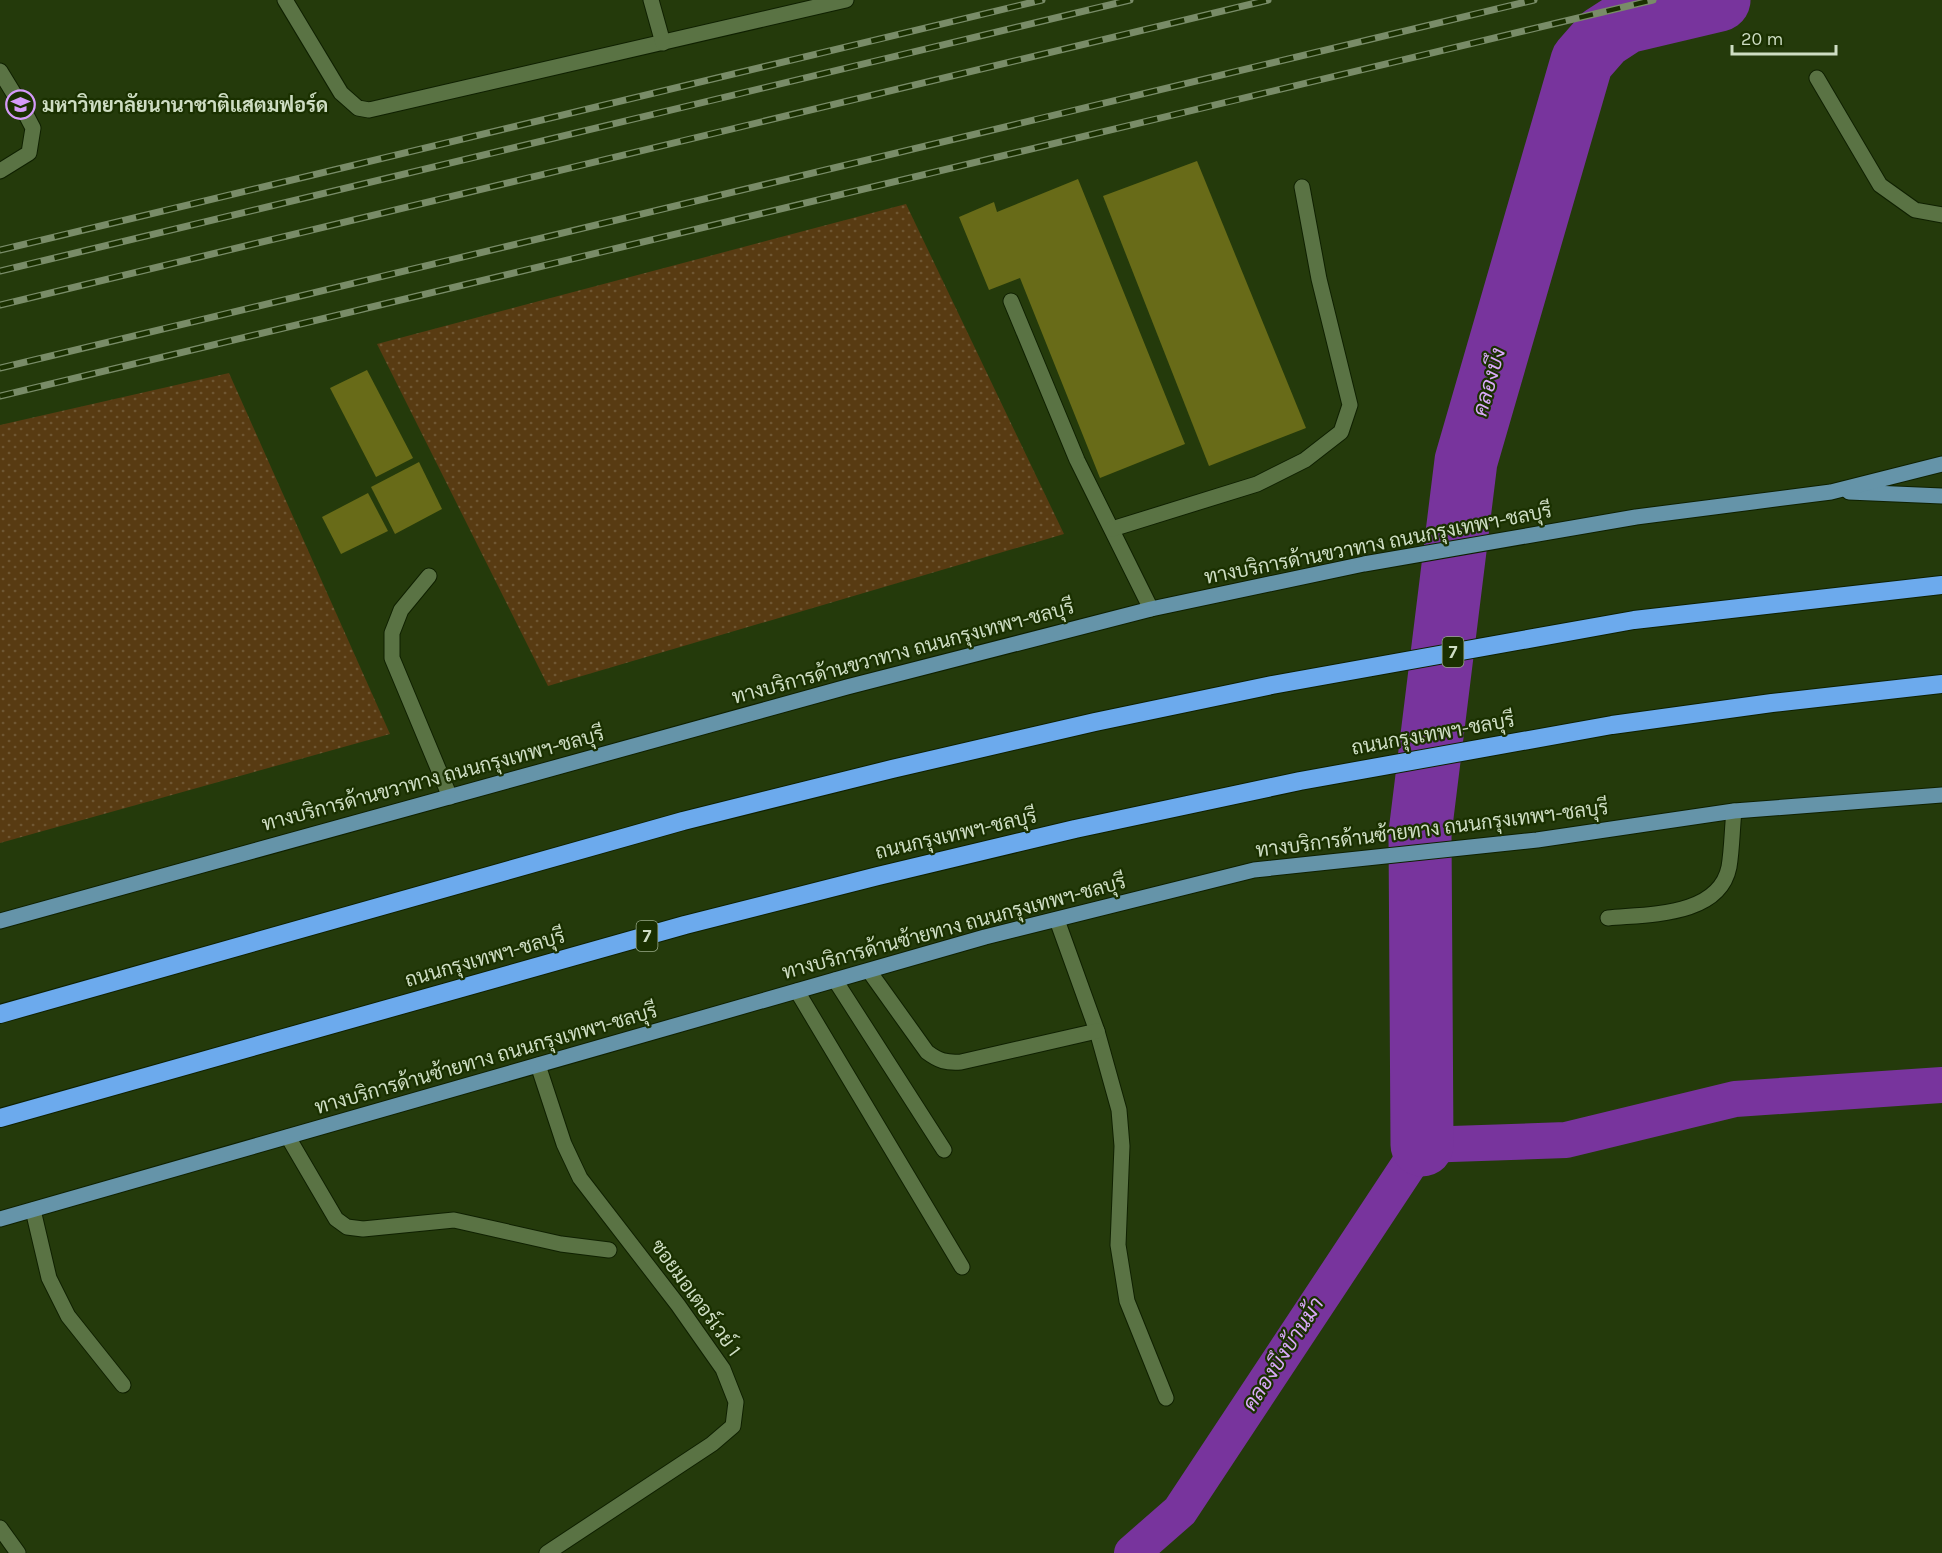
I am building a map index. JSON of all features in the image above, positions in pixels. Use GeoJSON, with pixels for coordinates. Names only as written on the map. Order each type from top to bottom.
{"type":"FeatureCollection","features":[{"type":"Feature","properties":{"kind":"highway","name":"7"},"geometry":{"type":"LineString","coordinates":[[0,1014],[695,818],[1095,722],[1272,685],[1634,620],[1942,585]]}},
{"type":"Feature","properties":{"kind":"highway","name":"ถนนกรุงเทพฯ-ชลบุรี"},"geometry":{"type":"LineString","coordinates":[[0,1118],[696,922],[1064,832],[1300,781],[1612,725],[1772,703],[1942,684]]}},
{"type":"Feature","properties":{"kind":"main road","name":"ทางบริการด้านขวาทาง ถนนกรุงเทพฯ-ชลบุรี"},"geometry":{"type":"LineString","coordinates":[[0,921],[847,687],[1151,609],[1364,564],[1636,517],[1831,492],[1942,464]]}},
{"type":"Feature","properties":{"kind":"main road","name":"ทางบริการด้านขวาทาง ถนนกรุงเทพฯ-ชลบุรี"},"geometry":{"type":"LineString","coordinates":[[1831,492],[1942,496]]}},
{"type":"Feature","properties":{"kind":"main road","name":"ทางบริการด้านซ้ายทาง ถนนกรุงเทพฯ-ชลบุรี"},"geometry":{"type":"LineString","coordinates":[[0,1219],[985,938],[1254,870],[1537,840],[1734,811],[1942,795]]}},
{"type":"Feature","properties":{"kind":"street"},"geometry":{"type":"LineString","coordinates":[[285,0],[341,93],[358,108],[369,110],[663,43],[825,2],[846,0]]}},
{"type":"Feature","properties":{"kind":"street"},"geometry":{"type":"LineString","coordinates":[[651,0],[663,43]]}},
{"type":"Feature","properties":{"kind":"street"},"geometry":{"type":"LineString","coordinates":[[0,72],[33,128],[29,153],[0,171]]}},
{"type":"Feature","properties":{"kind":"street"},"geometry":{"type":"LineString","coordinates":[[1817,78],[1880,185],[1915,210],[1942,215]]}},
{"type":"Feature","properties":{"kind":"street"},"geometry":{"type":"LineString","coordinates":[[1112,529],[1257,484],[1305,460],[1341,432],[1350,405],[1319,279],[1302,187]]}},
{"type":"Feature","properties":{"kind":"street"},"geometry":{"type":"LineString","coordinates":[[1011,301],[1077,460],[1151,609]]}},
{"type":"Feature","properties":{"kind":"street"},"geometry":{"type":"LineString","coordinates":[[429,576],[401,610],[392,633],[392,658],[450,796]]}},
{"type":"Feature","properties":{"kind":"street"},"geometry":{"type":"LineString","coordinates":[[1608,918],[1671,911],[1703,903],[1717,890],[1728,870],[1734,811]]}},
{"type":"Feature","properties":{"kind":"street"},"geometry":{"type":"LineString","coordinates":[[1057,920],[1097,1031],[1119,1110],[1122,1146],[1118,1245],[1127,1301],[1166,1398]]}},
{"type":"Feature","properties":{"kind":"street"},"geometry":{"type":"LineString","coordinates":[[869,971],[927,1052],[937,1060],[947,1063],[961,1062],[1097,1031]]}},
{"type":"Feature","properties":{"kind":"street"},"geometry":{"type":"LineString","coordinates":[[835,981],[944,1150]]}},
{"type":"Feature","properties":{"kind":"street"},"geometry":{"type":"LineString","coordinates":[[797,991],[962,1267]]}},
{"type":"Feature","properties":{"kind":"street","name":"ซอยมอเตอร์เวย์ 1"},"geometry":{"type":"LineString","coordinates":[[538,1065],[564,1144],[580,1178],[678,1305],[717,1360],[736,1402],[733,1426],[712,1444],[547,1553]]}},
{"type":"Feature","properties":{"kind":"street"},"geometry":{"type":"LineString","coordinates":[[288,1137],[336,1219],[347,1227],[363,1229],[454,1220],[561,1244],[609,1250]]}},
{"type":"Feature","properties":{"kind":"street"},"geometry":{"type":"LineString","coordinates":[[33,1210],[49,1278],[68,1316],[123,1385]]}},
{"type":"Feature","properties":{"kind":"street"},"geometry":{"type":"LineString","coordinates":[[0,1528],[18,1553]]}},
{"type":"Feature","properties":{"kind":"street"},"geometry":{"type":"LineString","coordinates":[[567,1540],[577,1553]]}},
{"type":"Feature","properties":{"kind":"shaded area"},"geometry":{"type":"Polygon","coordinates":[[[906,204],[1064,534],[548,686],[377,344],[906,204]]]}},
{"type":"Feature","properties":{"kind":"shaded area"},"geometry":{"type":"Polygon","coordinates":[[[229,373],[390,734],[0,843],[0,425],[229,373]]]}},
{"type":"Feature","properties":{"kind":"building"},"geometry":{"type":"Polygon","coordinates":[[[1197,161],[1306,428],[1209,466],[1103,196],[1197,161]]]}},
{"type":"Feature","properties":{"kind":"building"},"geometry":{"type":"Polygon","coordinates":[[[1078,179],[1185,444],[1100,478],[1020,278],[989,290],[959,217],[994,202],[997,212],[1078,179]]]}},
{"type":"Feature","properties":{"kind":"building"},"geometry":{"type":"Polygon","coordinates":[[[367,370],[413,458],[376,477],[330,388],[367,370]]]}},
{"type":"Feature","properties":{"kind":"building"},"geometry":{"type":"Polygon","coordinates":[[[419,462],[442,509],[395,534],[371,487],[419,462]]]}},
{"type":"Feature","properties":{"kind":"building"},"geometry":{"type":"Polygon","coordinates":[[[368,493],[388,531],[341,554],[322,517],[368,493]]]}},
{"type":"Feature","properties":{"kind":"waterway","name":"คลองบึง"},"geometry":{"type":"LineString","coordinates":[[1422,1145],[1420,833],[1466,461],[1582,61],[1603,37],[1626,22],[1719,0]]}},
{"type":"Feature","properties":{"kind":"waterway","name":"คลองบึงบ้านม้า"},"geometry":{"type":"LineString","coordinates":[[1132,1553],[1180,1511],[1422,1145],[1566,1140],[1735,1099],[1942,1085]]}},
{"type":"Feature","properties":{"kind":"railway"},"geometry":{"type":"LineString","coordinates":[[0,250],[1042,0]]}},
{"type":"Feature","properties":{"kind":"railway"},"geometry":{"type":"LineString","coordinates":[[0,271],[1130,0]]}},
{"type":"Feature","properties":{"kind":"railway"},"geometry":{"type":"LineString","coordinates":[[0,305],[1268,0]]}},
{"type":"Feature","properties":{"kind":"railway"},"geometry":{"type":"LineString","coordinates":[[0,368],[1534,0]]}},
{"type":"Feature","properties":{"kind":"railway"},"geometry":{"type":"LineString","coordinates":[[0,396],[1653,0]]}},
{"type":"Feature","properties":{"kind":"place","name":"มหาวิทยาลัยนานาชาติแสตมฟอร์ด"},"geometry":{"type":"Point","coordinates":[21,105]}}]}
